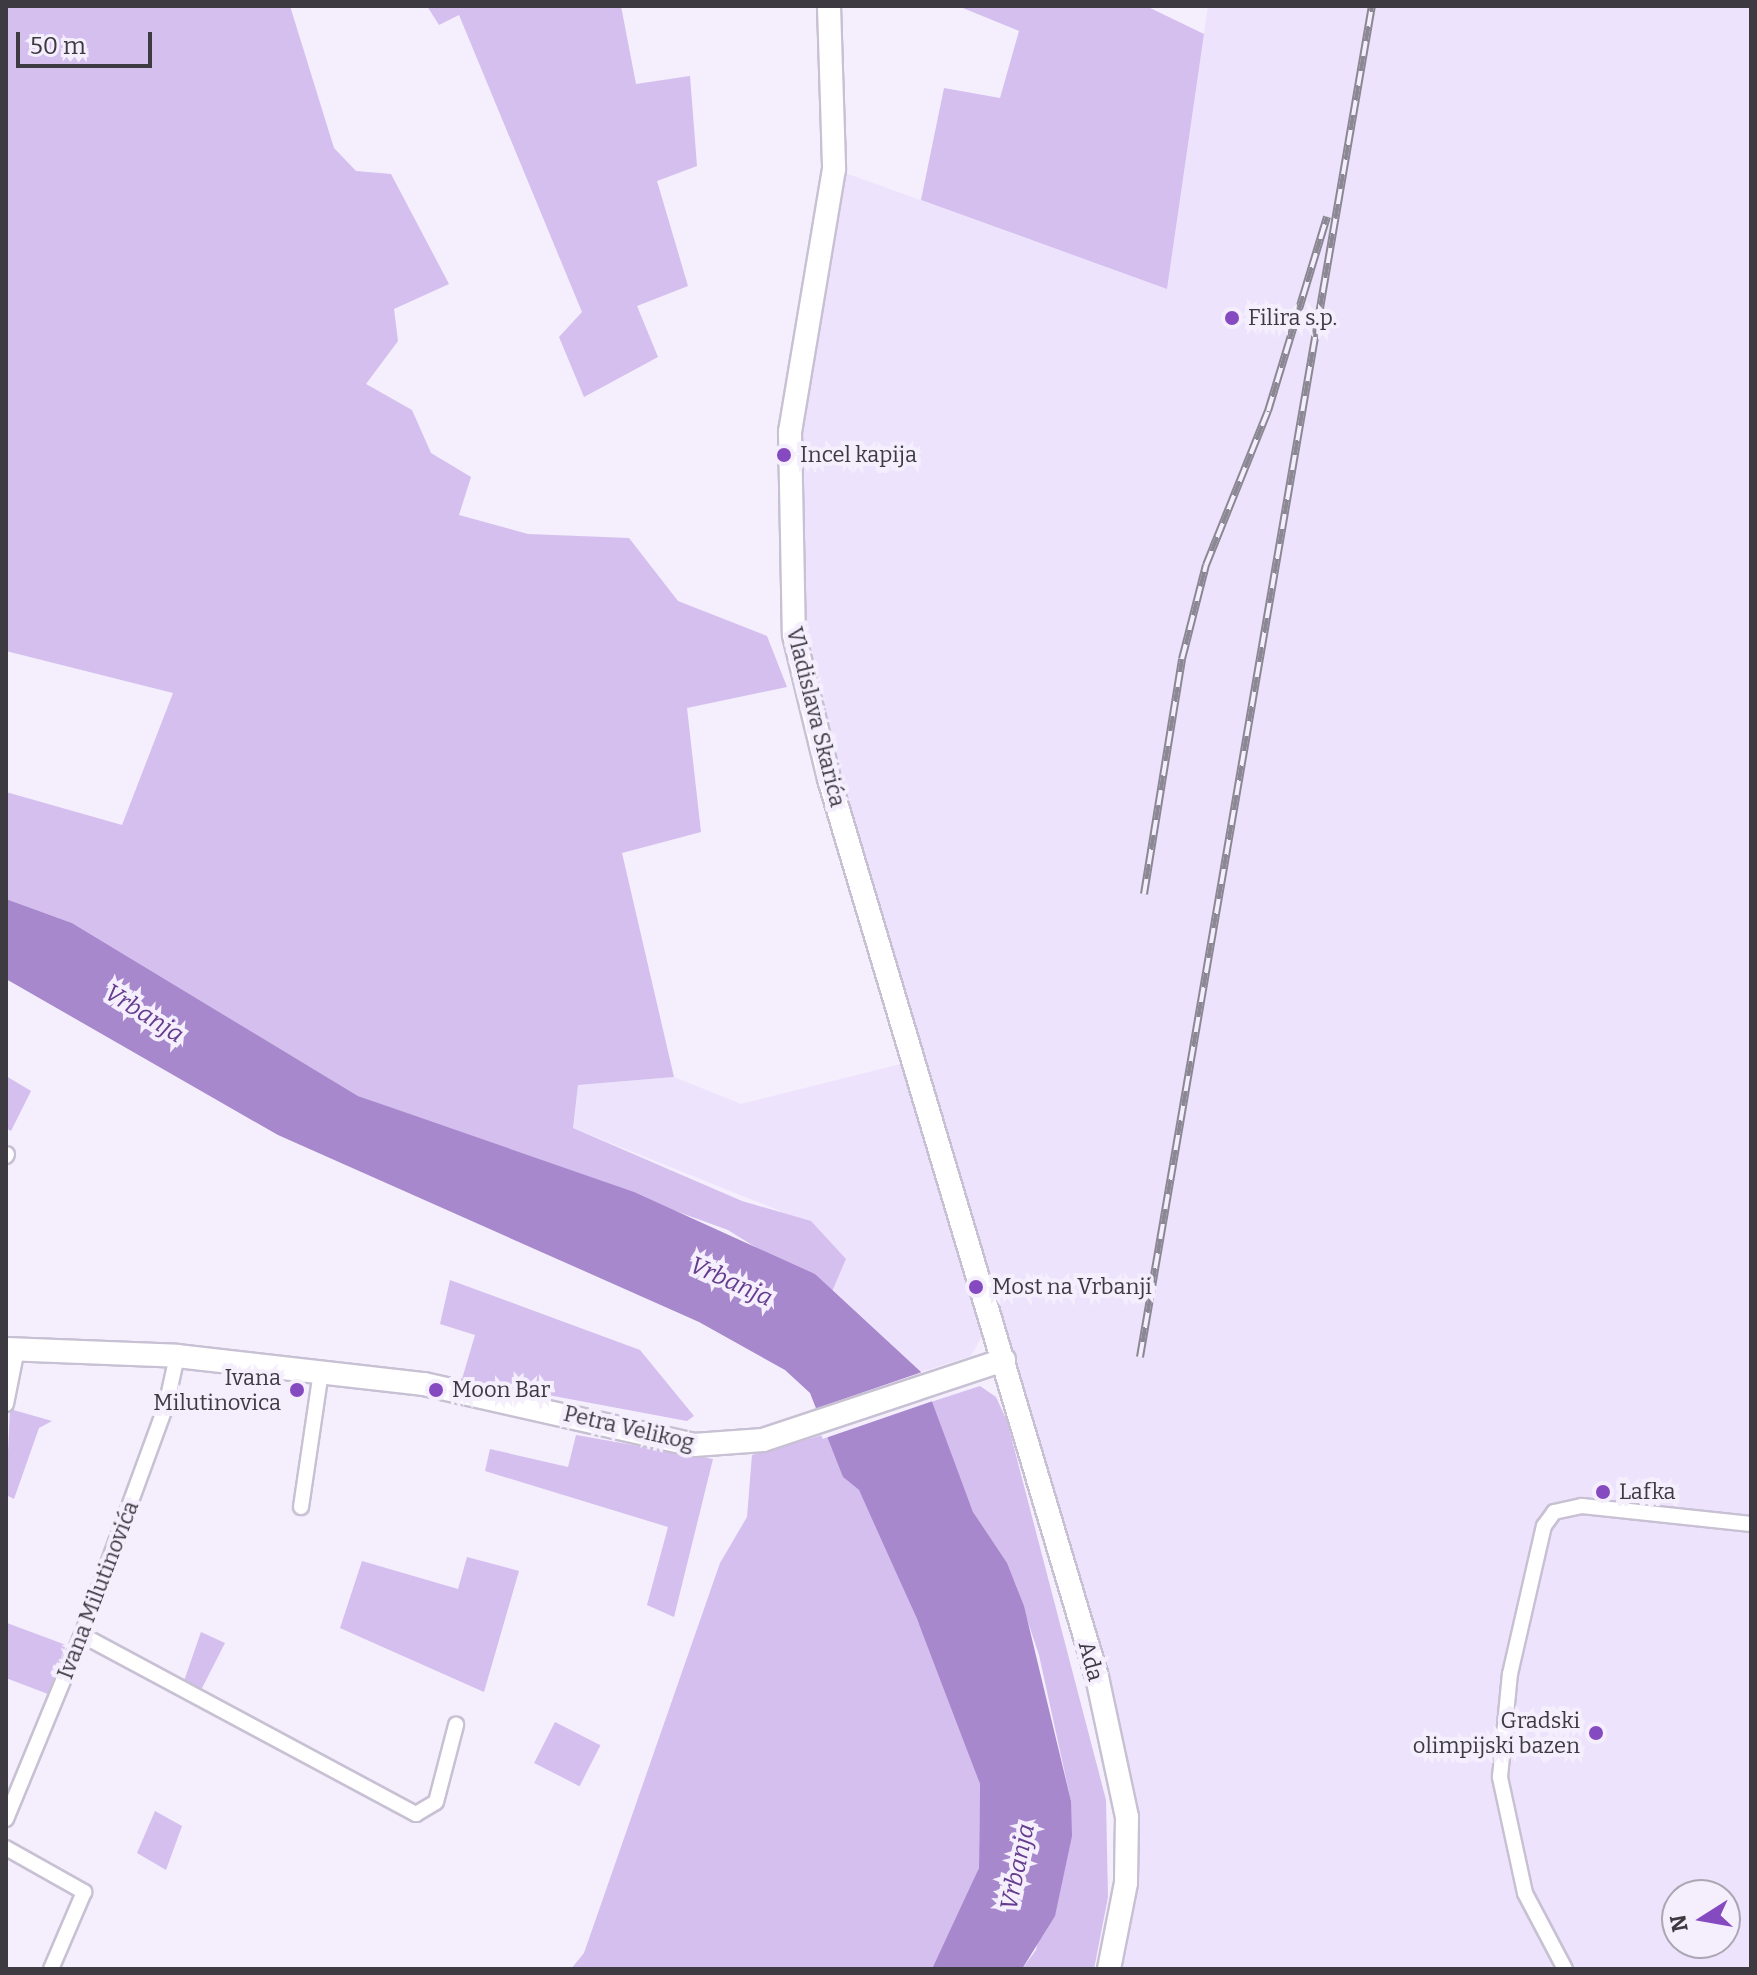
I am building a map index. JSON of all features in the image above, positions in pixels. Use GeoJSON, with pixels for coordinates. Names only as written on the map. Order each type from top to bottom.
{"type":"FeatureCollection","features":[{"type":"Feature","properties":{"kind":"street","name":"Vladislava Skarića"},"geometry":{"type":"LineString","coordinates":[[829,6],[834,169],[790,432],[794,635],[829,779],[1004,1360]]}},
{"type":"Feature","properties":{"kind":"street","name":"Petra Velikog"},"geometry":{"type":"LineString","coordinates":[[11,1349],[177,1356],[321,1372],[501,1398],[694,1445],[748,1443],[1004,1360]]}},
{"type":"Feature","properties":{"kind":"street"},"geometry":{"type":"LineString","coordinates":[[6,1404],[11,1349]]}},
{"type":"Feature","properties":{"kind":"street","name":"Ivana Milutinovića"},"geometry":{"type":"LineString","coordinates":[[6,1819],[82,1635],[166,1406],[177,1356]]}},
{"type":"Feature","properties":{"kind":"street","name":"Ada"},"geometry":{"type":"LineString","coordinates":[[1004,1360],[1097,1677],[1127,1817],[1126,1883],[1109,1969]]}},
{"type":"Feature","properties":{"kind":"street"},"geometry":{"type":"LineString","coordinates":[[301,1507],[321,1372]]}},
{"type":"Feature","properties":{"kind":"street"},"geometry":{"type":"LineString","coordinates":[[1565,1969],[1525,1893],[1500,1777],[1510,1674],[1544,1526],[1554,1512],[1582,1506],[1751,1524]]}},
{"type":"Feature","properties":{"kind":"street"},"geometry":{"type":"LineString","coordinates":[[82,1635],[416,1814],[436,1802],[456,1725]]}},
{"type":"Feature","properties":{"kind":"street"},"geometry":{"type":"LineString","coordinates":[[6,1848],[84,1892],[51,1969]]}},
{"type":"Feature","properties":{"kind":"shaded area"},"geometry":{"type":"Polygon","coordinates":[[[6,6],[290,6],[334,148],[356,171],[391,174],[449,284],[394,309],[398,341],[366,384],[412,410],[431,453],[471,477],[459,515],[528,534],[629,538],[678,601],[767,636],[787,687],[687,708],[701,832],[622,853],[674,1077],[578,1085],[573,1128],[742,1201],[811,1221],[846,1259],[831,1294],[815,1274],[784,1265],[728,1230],[358,1096],[72,923],[6,899],[6,792],[122,825],[173,693],[6,651],[6,6]]]}},
{"type":"Feature","properties":{"kind":"shaded area"},"geometry":{"type":"Polygon","coordinates":[[[427,6],[621,6],[636,84],[690,76],[697,166],[657,181],[688,286],[637,306],[658,357],[584,397],[559,337],[582,312],[459,15],[439,25],[427,6]]]}},
{"type":"Feature","properties":{"kind":"shaded area"},"geometry":{"type":"Polygon","coordinates":[[[958,6],[1146,6],[1204,34],[1167,289],[921,200],[944,88],[1000,98],[1019,31],[958,6]]]}},
{"type":"Feature","properties":{"kind":"shaded area"},"geometry":{"type":"Polygon","coordinates":[[[1208,6],[1751,6],[1751,1969],[1109,1969],[1127,1817],[798,657],[790,432],[834,169],[1167,289],[1208,6]]]}},
{"type":"Feature","properties":{"kind":"shaded area"},"geometry":{"type":"Polygon","coordinates":[[[905,1063],[983,1334],[971,1356],[921,1372],[831,1294],[846,1259],[778,1210],[573,1128],[578,1085],[674,1077],[741,1104],[905,1063]]]}},
{"type":"Feature","properties":{"kind":"shaded area"},"geometry":{"type":"Polygon","coordinates":[[[6,1076],[31,1091],[11,1131],[6,1128],[6,1076]]]}},
{"type":"Feature","properties":{"kind":"shaded area"},"geometry":{"type":"Polygon","coordinates":[[[450,1280],[640,1350],[694,1416],[687,1421],[462,1379],[475,1335],[440,1324],[450,1280]]]}},
{"type":"Feature","properties":{"kind":"shaded area"},"geometry":{"type":"Polygon","coordinates":[[[980,1386],[996,1397],[1007,1421],[1106,1800],[1108,1897],[1094,1969],[1022,1969],[1036,1950],[1071,1801],[1039,1655],[1015,1583],[973,1512],[931,1402],[980,1386]]]}},
{"type":"Feature","properties":{"kind":"shaded area"},"geometry":{"type":"Polygon","coordinates":[[[10,1409],[52,1421],[39,1428],[14,1499],[6,1495],[10,1409]]]}},
{"type":"Feature","properties":{"kind":"shaded area"},"geometry":{"type":"Polygon","coordinates":[[[830,1433],[843,1477],[859,1490],[946,1687],[980,1784],[979,1868],[964,1905],[932,1969],[571,1969],[584,1953],[720,1563],[747,1517],[752,1455],[830,1433]]]}},
{"type":"Feature","properties":{"kind":"shaded area"},"geometry":{"type":"Polygon","coordinates":[[[576,1435],[713,1459],[674,1617],[647,1605],[668,1527],[485,1471],[490,1449],[568,1467],[576,1435]]]}},
{"type":"Feature","properties":{"kind":"shaded area"},"geometry":{"type":"Polygon","coordinates":[[[467,1557],[519,1571],[484,1692],[340,1628],[362,1561],[458,1589],[467,1557]]]}},
{"type":"Feature","properties":{"kind":"shaded area"},"geometry":{"type":"Polygon","coordinates":[[[7,1623],[66,1645],[48,1694],[6,1678],[7,1623]]]}},
{"type":"Feature","properties":{"kind":"shaded area"},"geometry":{"type":"Polygon","coordinates":[[[201,1632],[225,1643],[201,1690],[184,1681],[201,1632]]]}},
{"type":"Feature","properties":{"kind":"shaded area"},"geometry":{"type":"Polygon","coordinates":[[[555,1722],[600,1745],[580,1786],[534,1763],[555,1722]]]}},
{"type":"Feature","properties":{"kind":"shaded area"},"geometry":{"type":"Polygon","coordinates":[[[155,1811],[182,1826],[166,1870],[137,1853],[155,1811]]]}},
{"type":"Feature","properties":{"kind":"water","name":"Vrbanja"},"geometry":{"type":"Polygon","coordinates":[[[6,899],[72,923],[358,1096],[634,1192],[815,1274],[921,1372],[973,1512],[1007,1563],[1024,1606],[1071,1801],[1072,1836],[1055,1916],[1022,1969],[932,1969],[979,1868],[980,1784],[917,1619],[859,1490],[843,1477],[810,1393],[785,1370],[699,1322],[278,1135],[6,979],[6,899]]]}},
{"type":"Feature","properties":{"kind":"pier"},"geometry":{"type":"Polygon","coordinates":[[[925,1371],[935,1400],[823,1439],[812,1410],[925,1371]]]}},
{"type":"Feature","properties":{"kind":"railway"},"geometry":{"type":"LineString","coordinates":[[1140,1357],[1372,6]]}},
{"type":"Feature","properties":{"kind":"railway"},"geometry":{"type":"LineString","coordinates":[[1144,894],[1182,659],[1206,565],[1268,411],[1327,217]]}},
{"type":"Feature","properties":{"kind":"place","name":"Filira s.p."},"geometry":{"type":"Point","coordinates":[1232,318]}},
{"type":"Feature","properties":{"kind":"place","name":"Incel kapija"},"geometry":{"type":"Point","coordinates":[784,455]}},
{"type":"Feature","properties":{"kind":"place","name":"Most na Vrbanji"},"geometry":{"type":"Point","coordinates":[976,1287]}},
{"type":"Feature","properties":{"kind":"place","name":"Ivana Milutinovica"},"geometry":{"type":"Point","coordinates":[297,1390]}},
{"type":"Feature","properties":{"kind":"place","name":"Moon Bar"},"geometry":{"type":"Point","coordinates":[436,1390]}},
{"type":"Feature","properties":{"kind":"place","name":"Lafka"},"geometry":{"type":"Point","coordinates":[1603,1492]}},
{"type":"Feature","properties":{"kind":"place","name":"Gradski olimpijski bazen"},"geometry":{"type":"Point","coordinates":[1596,1733]}}]}
